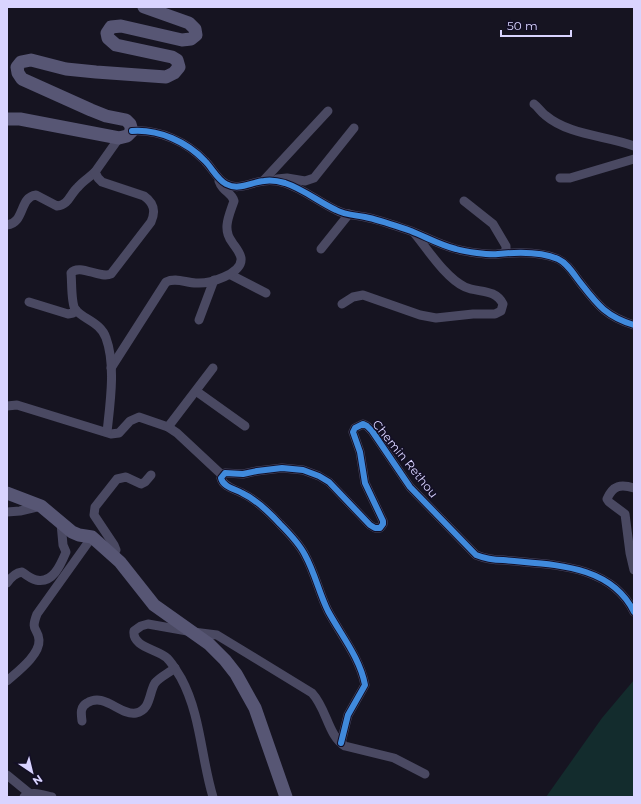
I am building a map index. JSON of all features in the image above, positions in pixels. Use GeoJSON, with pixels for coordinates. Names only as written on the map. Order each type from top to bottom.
{"type":"FeatureCollection","features":[{"type":"Feature","properties":{"kind":"main road"},"geometry":{"type":"LineString","coordinates":[[7,119],[20,119],[119,138],[127,136],[132,131],[130,124],[126,120],[106,116],[22,79],[18,73],[17,67],[21,62],[31,60],[66,69],[166,77],[174,73],[179,67],[177,60],[172,57],[116,45],[108,38],[108,33],[111,28],[121,26],[182,40],[191,39],[196,35],[195,29],[189,23],[144,7]]}},
{"type":"Feature","properties":{"kind":"main road"},"geometry":{"type":"LineString","coordinates":[[7,493],[41,506],[72,532],[79,535],[92,537],[97,543],[113,555],[154,605],[209,644],[225,660],[236,674],[255,708],[286,797]]}},
{"type":"Feature","properties":{"kind":"street"},"geometry":{"type":"LineString","coordinates":[[534,104],[544,115],[557,123],[584,133],[634,146]]}},
{"type":"Feature","properties":{"kind":"street"},"geometry":{"type":"LineString","coordinates":[[267,181],[328,111]]}},
{"type":"Feature","properties":{"kind":"street"},"geometry":{"type":"LineString","coordinates":[[132,131],[143,130],[153,132],[178,141],[204,160],[226,184],[244,186],[287,178],[305,181],[314,178],[354,128]]}},
{"type":"Feature","properties":{"kind":"street"},"geometry":{"type":"LineString","coordinates":[[7,225],[17,221],[26,201],[32,196],[36,195],[57,206],[65,204],[79,185],[95,172],[119,138]]}},
{"type":"Feature","properties":{"kind":"street"},"geometry":{"type":"LineString","coordinates":[[560,178],[570,178],[634,159]]}},
{"type":"Feature","properties":{"kind":"street"},"geometry":{"type":"LineString","coordinates":[[95,172],[102,182],[144,196],[153,204],[154,210],[154,216],[151,222],[111,274],[103,275],[77,269],[71,273],[73,300],[76,310],[102,330],[106,338],[112,385],[107,432]]}},
{"type":"Feature","properties":{"kind":"street"},"geometry":{"type":"LineString","coordinates":[[111,368],[166,282],[171,280],[179,280],[197,284],[214,280],[231,275],[236,271],[241,262],[241,257],[230,240],[226,230],[226,225],[234,201],[231,194],[223,188],[215,173]]}},
{"type":"Feature","properties":{"kind":"street"},"geometry":{"type":"LineString","coordinates":[[267,181],[284,183],[297,188],[336,210],[366,217],[413,232],[439,244],[457,250],[498,254],[534,253],[559,260],[569,268],[599,306],[608,314],[623,322],[634,325]]}},
{"type":"Feature","properties":{"kind":"street"},"geometry":{"type":"LineString","coordinates":[[464,201],[496,228],[506,246],[506,250],[503,253]]}},
{"type":"Feature","properties":{"kind":"street"},"geometry":{"type":"LineString","coordinates":[[321,249],[349,214]]}},
{"type":"Feature","properties":{"kind":"street"},"geometry":{"type":"LineString","coordinates":[[342,304],[353,297],[363,296],[436,318],[473,314],[495,314],[501,310],[503,304],[498,296],[464,286],[459,283],[445,270],[413,232]]}},
{"type":"Feature","properties":{"kind":"street"},"geometry":{"type":"LineString","coordinates":[[231,275],[266,293]]}},
{"type":"Feature","properties":{"kind":"street"},"geometry":{"type":"LineString","coordinates":[[199,320],[214,280]]}},
{"type":"Feature","properties":{"kind":"street"},"geometry":{"type":"LineString","coordinates":[[29,302],[68,314],[73,313],[76,310]]}},
{"type":"Feature","properties":{"kind":"street"},"geometry":{"type":"LineString","coordinates":[[168,427],[213,368]]}},
{"type":"Feature","properties":{"kind":"street"},"geometry":{"type":"LineString","coordinates":[[196,391],[245,426]]}},
{"type":"Feature","properties":{"kind":"street"},"geometry":{"type":"LineString","coordinates":[[7,406],[17,405],[111,434],[119,433],[130,421],[139,417],[168,427],[177,433],[222,475],[222,482],[225,485],[244,494],[274,517],[301,548],[309,563],[328,610],[344,637],[362,675],[365,685],[348,715],[340,743]]}},
{"type":"Feature","properties":{"kind":"street","name":"Chemin Rethou"},"geometry":{"type":"LineString","coordinates":[[222,475],[229,472],[242,474],[257,470],[282,468],[303,470],[319,476],[329,482],[370,525],[374,528],[380,528],[383,521],[365,483],[360,452],[353,432],[355,428],[363,424],[372,431],[410,487],[476,555],[484,559],[575,568],[587,571],[622,594],[630,603],[634,612]]}},
{"type":"Feature","properties":{"kind":"street"},"geometry":{"type":"LineString","coordinates":[[113,555],[116,550],[94,515],[95,507],[117,479],[126,477],[141,484],[151,475]]}},
{"type":"Feature","properties":{"kind":"street"},"geometry":{"type":"LineString","coordinates":[[634,488],[625,485],[618,486],[610,492],[607,499],[625,514],[630,553],[634,570]]}},
{"type":"Feature","properties":{"kind":"street"},"geometry":{"type":"LineString","coordinates":[[7,512],[20,512],[41,506]]}},
{"type":"Feature","properties":{"kind":"street"},"geometry":{"type":"LineString","coordinates":[[7,583],[10,578],[22,572],[35,580],[41,581],[46,580],[55,574],[66,552],[63,545],[60,523]]}},
{"type":"Feature","properties":{"kind":"street"},"geometry":{"type":"LineString","coordinates":[[7,681],[30,661],[38,647],[39,641],[33,625],[36,614],[92,537]]}},
{"type":"Feature","properties":{"kind":"street"},"geometry":{"type":"LineString","coordinates":[[213,797],[209,784],[198,726],[188,694],[175,668],[168,659],[160,652],[140,644],[136,640],[134,631],[140,626],[148,624],[217,635],[312,693],[322,706],[333,732],[340,743],[345,746],[398,760],[425,774]]}},
{"type":"Feature","properties":{"kind":"street"},"geometry":{"type":"LineString","coordinates":[[82,721],[80,712],[84,705],[90,701],[98,699],[128,712],[140,712],[148,704],[156,682],[175,668]]}},
{"type":"Feature","properties":{"kind":"street"},"geometry":{"type":"LineString","coordinates":[[7,775],[26,795],[37,793],[52,797]]}},
{"type":"Feature","properties":{"kind":"green space"},"geometry":{"type":"Polygon","coordinates":[[[634,680],[634,797],[546,797],[602,718],[634,680]]]}},
{"type":"Feature","properties":{"kind":"cycle path"},"geometry":{"type":"LineString","coordinates":[[132,131],[152,132],[172,138],[198,154],[220,179],[231,186],[236,187],[266,181],[282,182],[298,189],[339,212],[388,223],[456,249],[489,254],[536,253],[551,256],[558,259],[570,268],[602,308],[616,318],[634,325]]}},
{"type":"Feature","properties":{"kind":"cycle path"},"geometry":{"type":"LineString","coordinates":[[341,743],[348,715],[365,685],[359,665],[328,611],[312,569],[300,546],[272,515],[253,499],[224,484],[221,478],[225,473],[243,474],[282,468],[303,470],[319,476],[329,482],[370,525],[375,528],[380,528],[383,521],[365,483],[360,452],[353,432],[355,428],[363,424],[372,431],[410,487],[476,555],[493,559],[559,566],[594,575],[610,584],[623,596],[634,612]]}}]}
